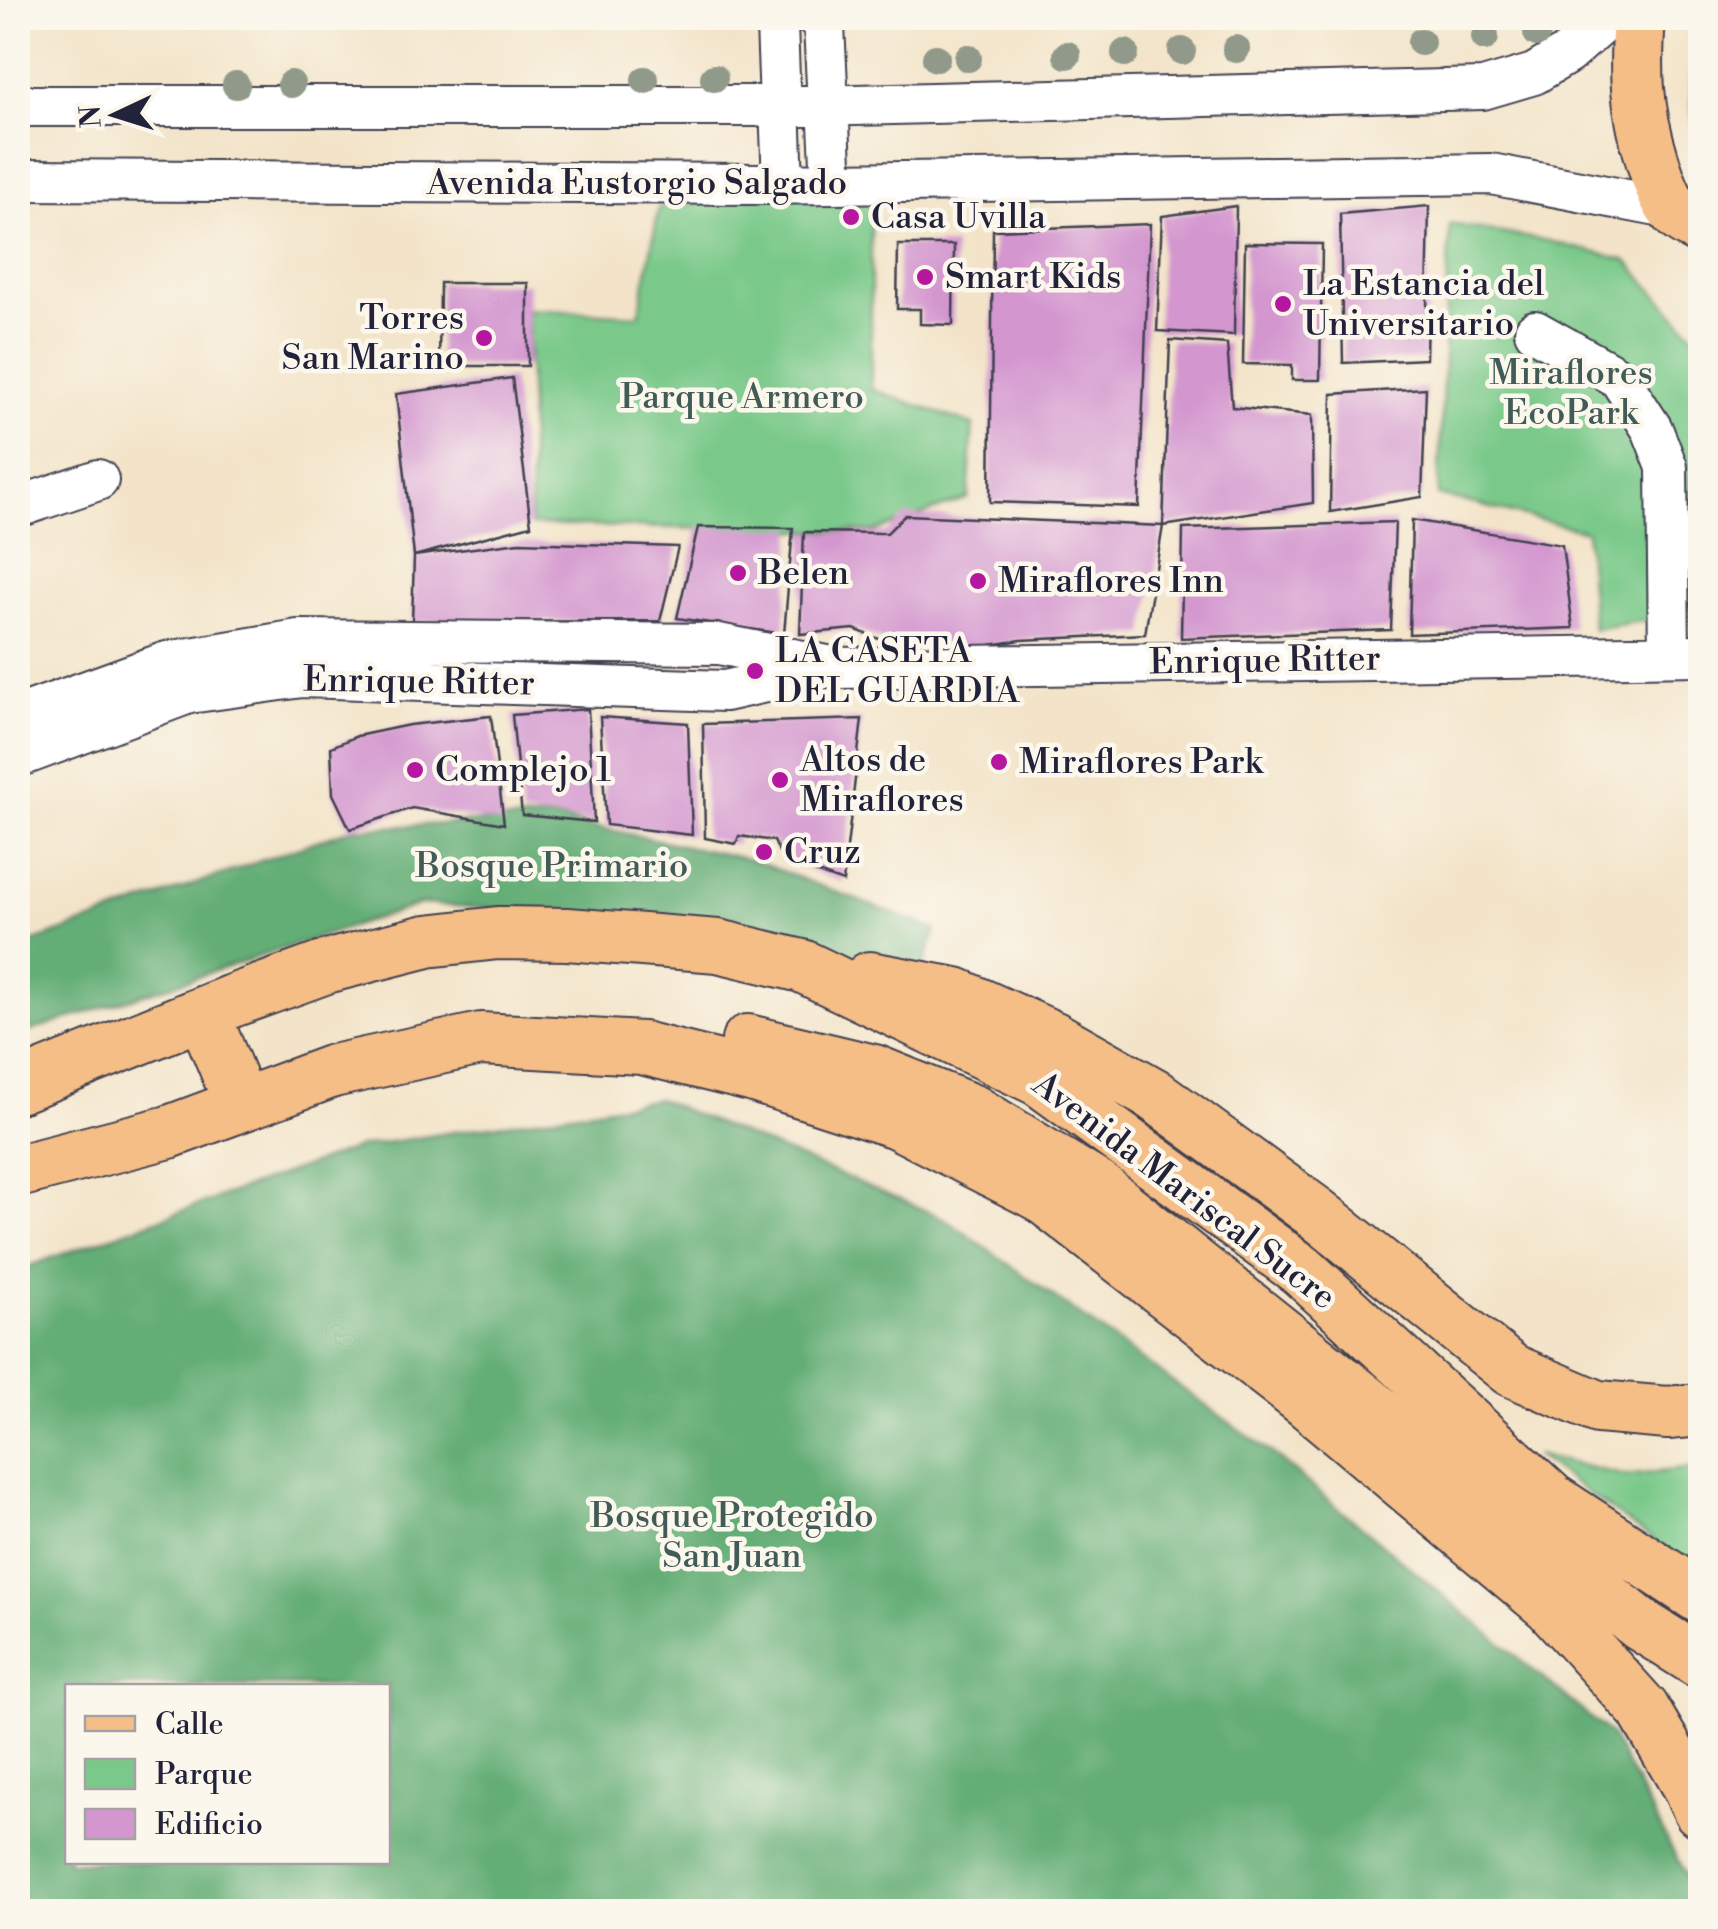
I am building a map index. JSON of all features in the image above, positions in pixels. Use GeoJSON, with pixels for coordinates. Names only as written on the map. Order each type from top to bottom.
{"type":"FeatureCollection","features":[{"type":"Feature","properties":{"kind":"main road"},"geometry":{"type":"LineString","coordinates":[[1639,18],[1635,69],[1640,123],[1657,175],[1689,226]]}},
{"type":"Feature","properties":{"kind":"main road","name":"Avenida Mariscal Sucre"},"geometry":{"type":"LineString","coordinates":[[18,1087],[329,966],[427,941],[498,933],[567,934],[718,946],[802,966],[1040,1080],[1301,1270],[1552,1500],[1700,1597]]}},
{"type":"Feature","properties":{"kind":"main road"},"geometry":{"type":"LineString","coordinates":[[802,966],[956,994],[1052,1037],[1153,1094],[1316,1213],[1511,1370],[1598,1407],[1700,1410]]}},
{"type":"Feature","properties":{"kind":"main road","name":"Avenida Mariscal Sucre"},"geometry":{"type":"LineString","coordinates":[[18,1169],[274,1059],[439,1014],[508,1007],[578,1012],[704,1030],[874,1072],[973,1111],[1099,1188],[1641,1626],[1700,1662]]}},
{"type":"Feature","properties":{"kind":"main road"},"geometry":{"type":"LineString","coordinates":[[203,1012],[230,1078]]}},
{"type":"Feature","properties":{"kind":"main road"},"geometry":{"type":"LineString","coordinates":[[18,1169],[168,1132],[333,1071],[481,1040],[642,1048],[750,1075],[897,1122],[1040,1195],[1307,1402],[1550,1606],[1642,1709],[1700,1811]]}},
{"type":"Feature","properties":{"kind":"street"},"geometry":{"type":"LineString","coordinates":[[782,183],[777,25],[783,18]]}},
{"type":"Feature","properties":{"kind":"street"},"geometry":{"type":"LineString","coordinates":[[817,18],[824,26],[832,183]]}},
{"type":"Feature","properties":{"kind":"street"},"geometry":{"type":"LineString","coordinates":[[18,106],[829,106],[1483,89],[1534,74],[1567,54],[1608,18]]}},
{"type":"Feature","properties":{"kind":"street","name":"Avenida Eustorgio Salgado"},"geometry":{"type":"LineString","coordinates":[[18,180],[832,183],[1490,174],[1689,226]]}},
{"type":"Feature","properties":{"kind":"street"},"geometry":{"type":"LineString","coordinates":[[1536,331],[1619,378],[1652,429],[1667,467],[1685,655]]}},
{"type":"Feature","properties":{"kind":"street"},"geometry":{"type":"LineString","coordinates":[[1667,467],[1700,509]]}},
{"type":"Feature","properties":{"kind":"street"},"geometry":{"type":"LineString","coordinates":[[18,507],[98,480]]}},
{"type":"Feature","properties":{"kind":"street","name":"Enrique Ritter"},"geometry":{"type":"LineString","coordinates":[[18,716],[167,662],[298,640],[719,644],[830,668]]}},
{"type":"Feature","properties":{"kind":"street","name":"Enrique Ritter"},"geometry":{"type":"LineString","coordinates":[[18,758],[189,693],[302,678],[725,691],[830,668],[1685,655]]}},
{"type":"Feature","properties":{"kind":"green space"},"geometry":{"type":"Polygon","coordinates":[[[1700,18],[1700,146],[1692,99],[1700,18]]]}},
{"type":"Feature","properties":{"kind":"green space","name":"Parque Armero"},"geometry":{"type":"Polygon","coordinates":[[[871,182],[871,389],[973,425],[968,498],[874,532],[531,525],[528,309],[639,315],[659,207],[871,182]]]}},
{"type":"Feature","properties":{"kind":"green space","name":"Miraflores EcoPark"},"geometry":{"type":"Polygon","coordinates":[[[1450,224],[1626,260],[1700,342],[1700,611],[1593,629],[1586,531],[1438,495],[1450,224]]]}},
{"type":"Feature","properties":{"kind":"green space","name":"Bosque Primario"},"geometry":{"type":"Polygon","coordinates":[[[553,818],[752,860],[936,930],[918,984],[608,916],[421,904],[18,1035],[18,947],[350,829],[553,818]]]}},
{"type":"Feature","properties":{"kind":"green space","name":"Bosque Protegido San Juan"},"geometry":{"type":"Polygon","coordinates":[[[658,1099],[944,1218],[1272,1453],[1610,1734],[1700,1902],[1700,1911],[18,1911],[18,1270],[359,1147],[658,1099]]]}},
{"type":"Feature","properties":{"kind":"green space"},"geometry":{"type":"Polygon","coordinates":[[[1535,1455],[1626,1476],[1700,1467],[1700,1574],[1535,1455]]]}},
{"type":"Feature","properties":{"kind":"building"},"geometry":{"type":"Polygon","coordinates":[[[1236,206],[1234,335],[1157,331],[1162,216],[1236,206]]]}},
{"type":"Feature","properties":{"kind":"building"},"geometry":{"type":"Polygon","coordinates":[[[1429,206],[1426,359],[1343,363],[1340,214],[1429,206]]]}},
{"type":"Feature","properties":{"kind":"building"},"geometry":{"type":"Polygon","coordinates":[[[1150,224],[1139,507],[990,502],[993,230],[1150,224]]]}},
{"type":"Feature","properties":{"kind":"building","name":"La Estancia del Universitario"},"geometry":{"type":"Polygon","coordinates":[[[1245,243],[1322,244],[1320,380],[1292,380],[1292,365],[1243,364],[1245,243]]]}},
{"type":"Feature","properties":{"kind":"building","name":"Smart Kids"},"geometry":{"type":"Polygon","coordinates":[[[898,245],[954,245],[953,325],[920,324],[920,309],[897,309],[898,245]]]}},
{"type":"Feature","properties":{"kind":"building","name":"Torres San Marino"},"geometry":{"type":"Polygon","coordinates":[[[440,283],[528,283],[528,366],[439,366],[440,283]]]}},
{"type":"Feature","properties":{"kind":"building"},"geometry":{"type":"Polygon","coordinates":[[[1170,340],[1227,344],[1232,407],[1312,415],[1313,503],[1163,526],[1170,340]]]}},
{"type":"Feature","properties":{"kind":"building"},"geometry":{"type":"Polygon","coordinates":[[[512,378],[531,525],[414,556],[396,394],[512,378]]]}},
{"type":"Feature","properties":{"kind":"building"},"geometry":{"type":"Polygon","coordinates":[[[1426,388],[1422,497],[1330,512],[1332,394],[1426,388]]]}},
{"type":"Feature","properties":{"kind":"building","name":"Miraflores Inn"},"geometry":{"type":"Polygon","coordinates":[[[905,515],[1163,526],[1145,634],[1021,640],[960,650],[884,641],[854,629],[800,634],[804,532],[887,533],[905,515]]]}},
{"type":"Feature","properties":{"kind":"building"},"geometry":{"type":"Polygon","coordinates":[[[1412,520],[1562,545],[1573,628],[1409,634],[1412,520]]]}},
{"type":"Feature","properties":{"kind":"building"},"geometry":{"type":"Polygon","coordinates":[[[1395,522],[1391,630],[1181,638],[1183,529],[1395,522]]]}},
{"type":"Feature","properties":{"kind":"building","name":"Belen"},"geometry":{"type":"Polygon","coordinates":[[[698,527],[793,528],[784,634],[677,618],[698,527]]]}},
{"type":"Feature","properties":{"kind":"building"},"geometry":{"type":"Polygon","coordinates":[[[519,542],[678,547],[660,621],[412,622],[414,556],[519,542]]]}},
{"type":"Feature","properties":{"kind":"building"},"geometry":{"type":"Polygon","coordinates":[[[588,709],[594,822],[522,815],[512,715],[588,709]]]}},
{"type":"Feature","properties":{"kind":"building","name":"Complejo 1"},"geometry":{"type":"Polygon","coordinates":[[[491,716],[504,824],[412,808],[350,829],[333,794],[331,747],[357,736],[409,725],[491,716]]]}},
{"type":"Feature","properties":{"kind":"building"},"geometry":{"type":"Polygon","coordinates":[[[600,717],[688,723],[692,835],[606,825],[600,717]]]}},
{"type":"Feature","properties":{"kind":"building","name":"Altos de Miraflores"},"geometry":{"type":"Polygon","coordinates":[[[862,719],[843,882],[783,861],[774,841],[739,836],[736,844],[705,838],[703,724],[862,719]]]}},
{"type":"Feature","properties":{"kind":"place","name":"Casa Uvilla"},"geometry":{"type":"Point","coordinates":[851,217]}},
{"type":"Feature","properties":{"kind":"place","name":"Smart Kids"},"geometry":{"type":"Point","coordinates":[925,277]}},
{"type":"Feature","properties":{"kind":"place","name":"La Estancia del Universitario"},"geometry":{"type":"Point","coordinates":[1283,304]}},
{"type":"Feature","properties":{"kind":"place","name":"Torres San Marino"},"geometry":{"type":"Point","coordinates":[484,338]}},
{"type":"Feature","properties":{"kind":"place","name":"Belen"},"geometry":{"type":"Point","coordinates":[738,573]}},
{"type":"Feature","properties":{"kind":"place","name":"Miraflores Inn"},"geometry":{"type":"Point","coordinates":[978,581]}},
{"type":"Feature","properties":{"kind":"place","name":"LA CASETA DEL GUARDIA"},"geometry":{"type":"Point","coordinates":[755,671]}},
{"type":"Feature","properties":{"kind":"place","name":"Miraflores Park"},"geometry":{"type":"Point","coordinates":[999,762]}},
{"type":"Feature","properties":{"kind":"place","name":"Complejo 1"},"geometry":{"type":"Point","coordinates":[415,770]}},
{"type":"Feature","properties":{"kind":"place","name":"Altos de Miraflores"},"geometry":{"type":"Point","coordinates":[780,780]}},
{"type":"Feature","properties":{"kind":"place","name":"Cruz"},"geometry":{"type":"Point","coordinates":[764,852]}}]}
